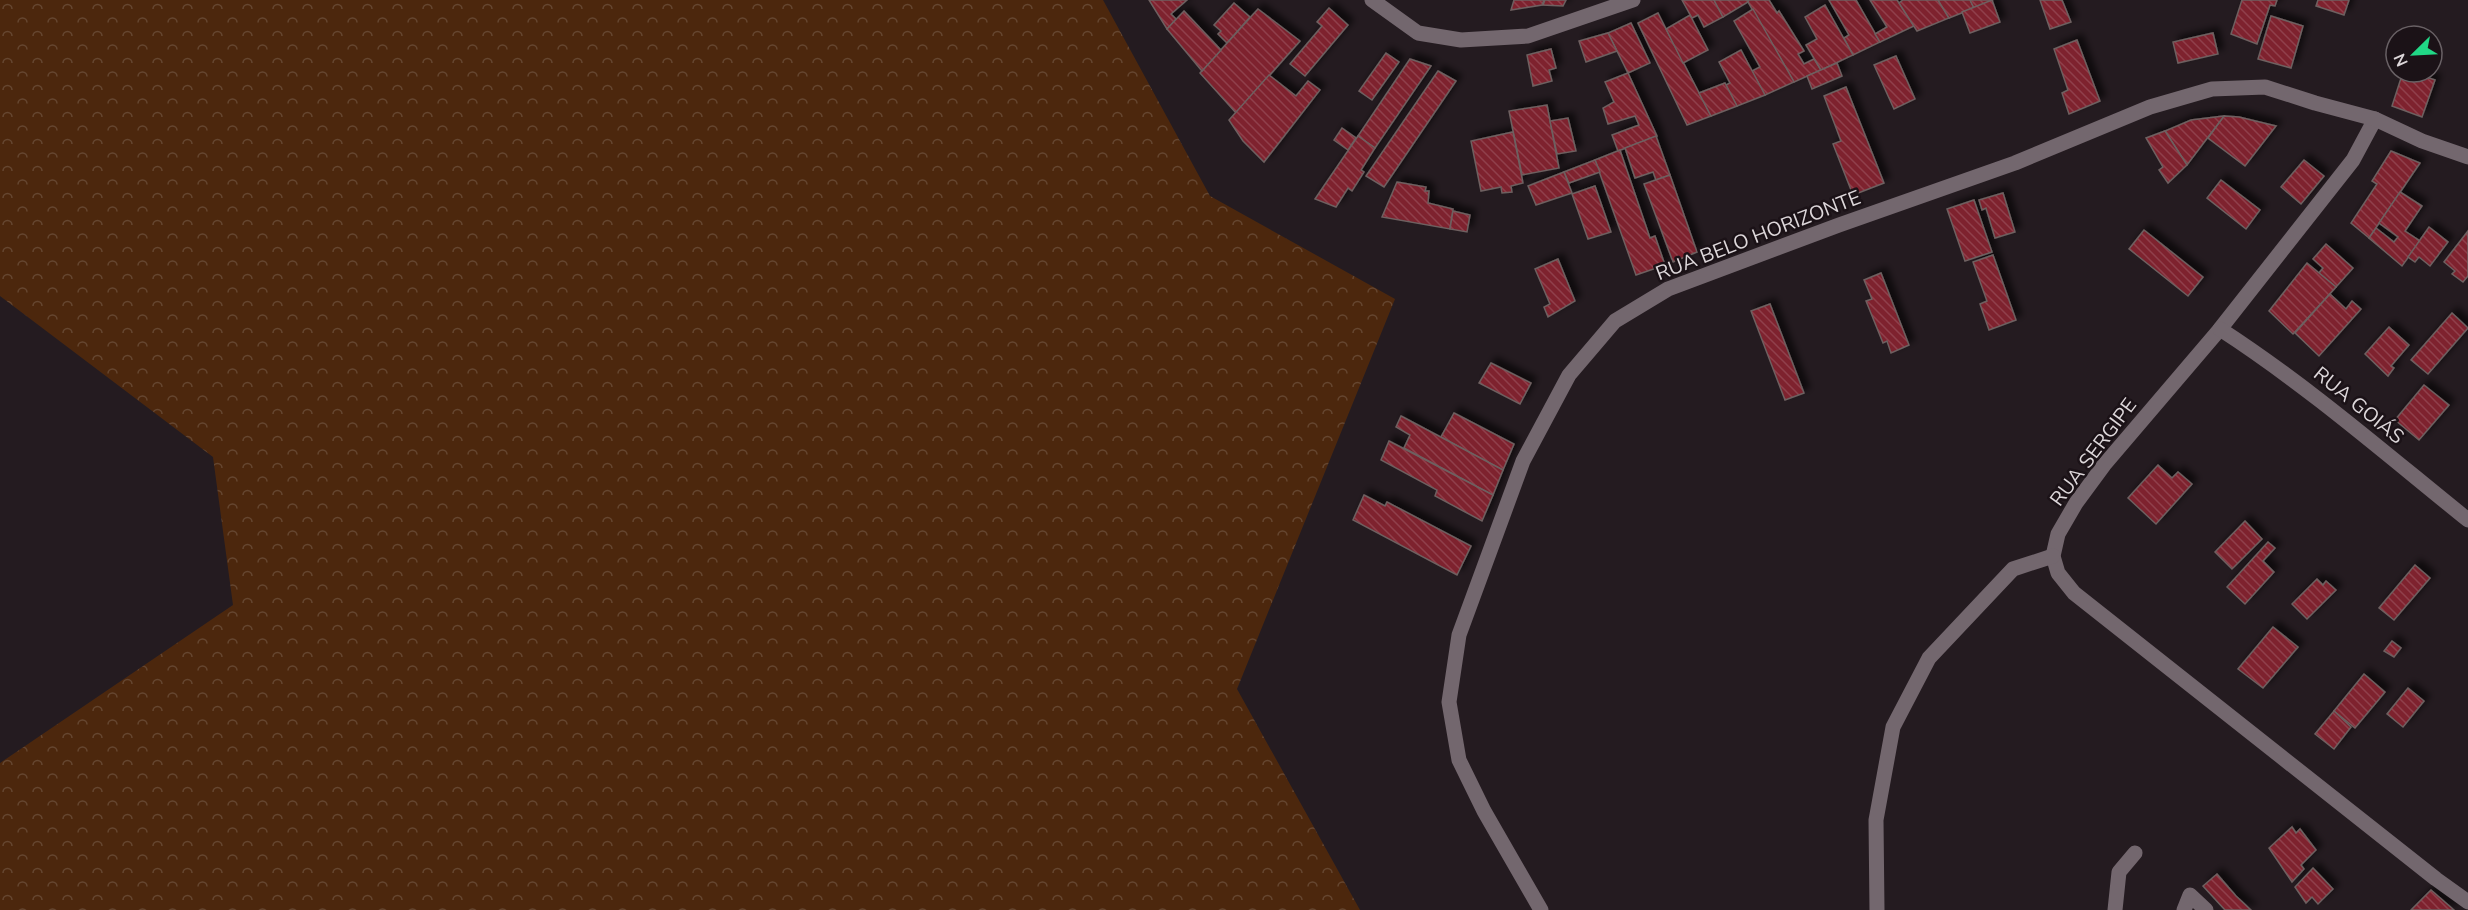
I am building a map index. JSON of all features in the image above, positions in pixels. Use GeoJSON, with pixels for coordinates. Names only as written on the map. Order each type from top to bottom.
{"type":"FeatureCollection","features":[{"type":"Feature","properties":{"kind":"street"},"geometry":{"type":"LineString","coordinates":[[1372,0],[1418,33],[1461,40],[1528,36],[1633,0]]}},
{"type":"Feature","properties":{"kind":"street","name":"RUA BELO HORIZONTE"},"geometry":{"type":"LineString","coordinates":[[1541,910],[1484,811],[1459,760],[1449,702],[1459,635],[1523,461],[1569,375],[1615,321],[1668,290],[1828,229],[2015,163],[2150,107],[2212,88],[2265,87],[2315,104],[2375,119],[2422,141],[2468,157]]}},
{"type":"Feature","properties":{"kind":"street","name":"RUA SERGIPE"},"geometry":{"type":"LineString","coordinates":[[2054,555],[2058,534],[2104,465],[2220,329],[2353,160],[2375,119]]}},
{"type":"Feature","properties":{"kind":"street","name":"RUA GOIÁS"},"geometry":{"type":"LineString","coordinates":[[2220,329],[2265,358],[2320,399],[2468,520]]}},
{"type":"Feature","properties":{"kind":"street"},"geometry":{"type":"LineString","coordinates":[[1877,910],[1876,820],[1893,727],[1929,658],[2013,569],[2054,555],[2058,573],[2074,593],[2468,903]]}},
{"type":"Feature","properties":{"kind":"street"},"geometry":{"type":"LineString","coordinates":[[2115,910],[2120,872],[2135,853]]}},
{"type":"Feature","properties":{"kind":"street"},"geometry":{"type":"LineString","coordinates":[[2184,910],[2190,895],[2206,910]]}},
{"type":"Feature","properties":{"kind":"green space"},"geometry":{"type":"Polygon","coordinates":[[[0,0],[1103,0],[1210,196],[1395,299],[1237,689],[1360,910],[0,910],[0,763],[233,605],[213,457],[0,296],[0,0]]]}},
{"type":"Feature","properties":{"kind":"building"},"geometry":{"type":"Polygon","coordinates":[[[1149,0],[1187,0],[1171,14],[1176,19],[1167,29],[1149,0]]]}},
{"type":"Feature","properties":{"kind":"building"},"geometry":{"type":"Polygon","coordinates":[[[1514,0],[1544,0],[1542,5],[1511,10],[1514,0]]]}},
{"type":"Feature","properties":{"kind":"building"},"geometry":{"type":"Polygon","coordinates":[[[1545,0],[1566,0],[1563,6],[1543,5],[1545,0]]]}},
{"type":"Feature","properties":{"kind":"building"},"geometry":{"type":"Polygon","coordinates":[[[1682,0],[1714,0],[1723,17],[1704,27],[1698,15],[1692,18],[1682,0]]]}},
{"type":"Feature","properties":{"kind":"building"},"geometry":{"type":"Polygon","coordinates":[[[1714,0],[1747,0],[1748,2],[1723,17],[1714,0]]]}},
{"type":"Feature","properties":{"kind":"building"},"geometry":{"type":"Polygon","coordinates":[[[1749,0],[1769,0],[1777,13],[1779,11],[1804,51],[1798,54],[1804,64],[1814,59],[1821,70],[1794,82],[1748,2],[1749,0]]]}},
{"type":"Feature","properties":{"kind":"building"},"geometry":{"type":"Polygon","coordinates":[[[1829,0],[1856,0],[1880,42],[1853,55],[1844,38],[1849,35],[1829,0]]]}},
{"type":"Feature","properties":{"kind":"building"},"geometry":{"type":"Polygon","coordinates":[[[1870,0],[1897,0],[1914,26],[1880,42],[1875,34],[1887,27],[1870,0]]]}},
{"type":"Feature","properties":{"kind":"building"},"geometry":{"type":"Polygon","coordinates":[[[1903,0],[1938,0],[1949,18],[1917,31],[1899,3],[1903,0]]]}},
{"type":"Feature","properties":{"kind":"building"},"geometry":{"type":"Polygon","coordinates":[[[1938,0],[1970,0],[1974,8],[1949,18],[1938,0]]]}},
{"type":"Feature","properties":{"kind":"building"},"geometry":{"type":"Polygon","coordinates":[[[1970,0],[1993,0],[1974,8],[1970,0]]]}},
{"type":"Feature","properties":{"kind":"building"},"geometry":{"type":"Polygon","coordinates":[[[1992,0],[2000,22],[1970,33],[1962,12],[1992,0]]]}},
{"type":"Feature","properties":{"kind":"building"},"geometry":{"type":"Polygon","coordinates":[[[2040,0],[2062,0],[2071,22],[2050,29],[2040,0]]]}},
{"type":"Feature","properties":{"kind":"building"},"geometry":{"type":"Polygon","coordinates":[[[2242,0],[2277,0],[2275,6],[2270,5],[2257,44],[2231,34],[2242,0]]]}},
{"type":"Feature","properties":{"kind":"building"},"geometry":{"type":"Polygon","coordinates":[[[2318,0],[2349,0],[2344,15],[2316,6],[2318,0]]]}},
{"type":"Feature","properties":{"kind":"building"},"geometry":{"type":"Polygon","coordinates":[[[1234,3],[1250,17],[1227,43],[1218,34],[1221,31],[1214,25],[1234,3]]]}},
{"type":"Feature","properties":{"kind":"building"},"geometry":{"type":"Polygon","coordinates":[[[1825,5],[1853,55],[1821,70],[1806,45],[1817,39],[1805,17],[1825,5]]]}},
{"type":"Feature","properties":{"kind":"building"},"geometry":{"type":"Polygon","coordinates":[[[1329,8],[1348,25],[1305,76],[1290,64],[1322,26],[1317,22],[1329,8]]]}},
{"type":"Feature","properties":{"kind":"building"},"geometry":{"type":"Polygon","coordinates":[[[1258,9],[1300,41],[1236,113],[1200,73],[1258,9]]]}},
{"type":"Feature","properties":{"kind":"building"},"geometry":{"type":"Polygon","coordinates":[[[1753,9],[1794,82],[1765,95],[1752,71],[1760,67],[1734,21],[1753,9]]]}},
{"type":"Feature","properties":{"kind":"building"},"geometry":{"type":"Polygon","coordinates":[[[1184,11],[1221,50],[1202,71],[1167,29],[1184,11]]]}},
{"type":"Feature","properties":{"kind":"building"},"geometry":{"type":"Polygon","coordinates":[[[1658,13],[1711,116],[1687,125],[1638,23],[1658,13]]]}},
{"type":"Feature","properties":{"kind":"building"},"geometry":{"type":"Polygon","coordinates":[[[1690,15],[1708,50],[1683,63],[1666,29],[1690,15]]]}},
{"type":"Feature","properties":{"kind":"building"},"geometry":{"type":"Polygon","coordinates":[[[2271,16],[2303,26],[2291,68],[2258,59],[2271,16]]]}},
{"type":"Feature","properties":{"kind":"building"},"geometry":{"type":"Polygon","coordinates":[[[1631,23],[1650,63],[1628,73],[1608,33],[1631,23]]]}},
{"type":"Feature","properties":{"kind":"building"},"geometry":{"type":"Polygon","coordinates":[[[1608,33],[1617,51],[1586,62],[1579,41],[1608,33]]]}},
{"type":"Feature","properties":{"kind":"building"},"geometry":{"type":"Polygon","coordinates":[[[2213,33],[2218,54],[2178,63],[2173,42],[2213,33]]]}},
{"type":"Feature","properties":{"kind":"building"},"geometry":{"type":"Polygon","coordinates":[[[2077,40],[2100,101],[2069,114],[2062,93],[2068,90],[2054,49],[2077,40]]]}},
{"type":"Feature","properties":{"kind":"building"},"geometry":{"type":"Polygon","coordinates":[[[1551,49],[1556,68],[1549,70],[1552,81],[1533,86],[1527,55],[1551,49]]]}},
{"type":"Feature","properties":{"kind":"building"},"geometry":{"type":"Polygon","coordinates":[[[1741,50],[1765,95],[1737,106],[1726,85],[1730,83],[1719,62],[1741,50]]]}},
{"type":"Feature","properties":{"kind":"building"},"geometry":{"type":"Polygon","coordinates":[[[1386,53],[1399,62],[1372,100],[1359,91],[1386,53]]]}},
{"type":"Feature","properties":{"kind":"building"},"geometry":{"type":"Polygon","coordinates":[[[1896,56],[1915,99],[1894,109],[1874,65],[1896,56]]]}},
{"type":"Feature","properties":{"kind":"building"},"geometry":{"type":"Polygon","coordinates":[[[1410,59],[1431,66],[1375,148],[1358,136],[1410,59]]]}},
{"type":"Feature","properties":{"kind":"building"},"geometry":{"type":"Polygon","coordinates":[[[1837,63],[1842,76],[1812,89],[1807,76],[1837,63]]]}},
{"type":"Feature","properties":{"kind":"building"},"geometry":{"type":"Polygon","coordinates":[[[1438,71],[1456,81],[1384,187],[1366,176],[1438,71]]]}},
{"type":"Feature","properties":{"kind":"building"},"geometry":{"type":"Polygon","coordinates":[[[1628,73],[1657,136],[1618,151],[1612,135],[1639,125],[1635,116],[1608,124],[1603,108],[1614,102],[1605,82],[1628,73]]]}},
{"type":"Feature","properties":{"kind":"building"},"geometry":{"type":"Polygon","coordinates":[[[1269,75],[1296,96],[1308,81],[1320,90],[1264,162],[1243,141],[1229,120],[1269,75]]]}},
{"type":"Feature","properties":{"kind":"building"},"geometry":{"type":"Polygon","coordinates":[[[1725,83],[1737,106],[1711,116],[1699,93],[1725,83]]]}},
{"type":"Feature","properties":{"kind":"building"},"geometry":{"type":"Polygon","coordinates":[[[2399,84],[2434,84],[2422,117],[2392,106],[2399,84]]]}},
{"type":"Feature","properties":{"kind":"building"},"geometry":{"type":"Polygon","coordinates":[[[1846,87],[1884,183],[1853,195],[1833,144],[1841,141],[1824,96],[1846,87]]]}},
{"type":"Feature","properties":{"kind":"building"},"geometry":{"type":"Polygon","coordinates":[[[1547,105],[1559,168],[1522,175],[1509,111],[1547,105]]]}},
{"type":"Feature","properties":{"kind":"building"},"geometry":{"type":"Polygon","coordinates":[[[2224,116],[2239,117],[2276,126],[2245,166],[2208,138],[2224,116]]]}},
{"type":"Feature","properties":{"kind":"building"},"geometry":{"type":"Polygon","coordinates":[[[2224,116],[2187,165],[2165,131],[2191,120],[2224,116]]]}},
{"type":"Feature","properties":{"kind":"building"},"geometry":{"type":"Polygon","coordinates":[[[1568,118],[1576,151],[1557,154],[1550,121],[1568,118]]]}},
{"type":"Feature","properties":{"kind":"building"},"geometry":{"type":"Polygon","coordinates":[[[1342,128],[1356,138],[1348,150],[1334,140],[1342,128]]]}},
{"type":"Feature","properties":{"kind":"building"},"geometry":{"type":"Polygon","coordinates":[[[2165,131],[2187,165],[2168,183],[2159,170],[2163,167],[2146,138],[2165,131]]]}},
{"type":"Feature","properties":{"kind":"building"},"geometry":{"type":"Polygon","coordinates":[[[1513,132],[1523,183],[1511,186],[1512,192],[1502,193],[1501,187],[1481,191],[1471,141],[1513,132]]]}},
{"type":"Feature","properties":{"kind":"building"},"geometry":{"type":"Polygon","coordinates":[[[1358,136],[1375,148],[1361,170],[1364,172],[1352,191],[1348,188],[1336,207],[1315,199],[1358,136]]]}},
{"type":"Feature","properties":{"kind":"building"},"geometry":{"type":"Polygon","coordinates":[[[1656,136],[1670,175],[1656,180],[1653,172],[1635,178],[1625,148],[1656,136]]]}},
{"type":"Feature","properties":{"kind":"building"},"geometry":{"type":"Polygon","coordinates":[[[1620,150],[1650,238],[1655,236],[1665,265],[1636,275],[1595,160],[1620,150]]]}},
{"type":"Feature","properties":{"kind":"building"},"geometry":{"type":"Polygon","coordinates":[[[2391,151],[2420,163],[2369,238],[2351,223],[2377,184],[2372,181],[2391,151]]]}},
{"type":"Feature","properties":{"kind":"building"},"geometry":{"type":"Polygon","coordinates":[[[1595,160],[1600,172],[1569,183],[1564,172],[1595,160]]]}},
{"type":"Feature","properties":{"kind":"building"},"geometry":{"type":"Polygon","coordinates":[[[2304,160],[2324,176],[2301,204],[2281,187],[2304,160]]]}},
{"type":"Feature","properties":{"kind":"building"},"geometry":{"type":"Polygon","coordinates":[[[1564,172],[1572,193],[1536,205],[1528,186],[1564,172]]]}},
{"type":"Feature","properties":{"kind":"building"},"geometry":{"type":"Polygon","coordinates":[[[1670,175],[1697,252],[1673,262],[1644,184],[1670,175]]]}},
{"type":"Feature","properties":{"kind":"building"},"geometry":{"type":"Polygon","coordinates":[[[2221,180],[2260,210],[2246,229],[2207,198],[2221,180]]]}},
{"type":"Feature","properties":{"kind":"building"},"geometry":{"type":"Polygon","coordinates":[[[1397,182],[1426,187],[1425,191],[1429,191],[1428,203],[1453,209],[1450,229],[1382,217],[1397,182]]]}},
{"type":"Feature","properties":{"kind":"building"},"geometry":{"type":"Polygon","coordinates":[[[1595,186],[1611,232],[1588,239],[1572,194],[1595,186]]]}},
{"type":"Feature","properties":{"kind":"building"},"geometry":{"type":"Polygon","coordinates":[[[2400,192],[2422,206],[2405,231],[2420,241],[2402,266],[2369,238],[2376,228],[2394,242],[2398,237],[2379,223],[2400,192]]]}},
{"type":"Feature","properties":{"kind":"building"},"geometry":{"type":"Polygon","coordinates":[[[2003,193],[2015,232],[1995,238],[1986,208],[1982,210],[1979,200],[2003,193]]]}},
{"type":"Feature","properties":{"kind":"building"},"geometry":{"type":"Polygon","coordinates":[[[1974,200],[1992,252],[1965,261],[1947,209],[1974,200]]]}},
{"type":"Feature","properties":{"kind":"building"},"geometry":{"type":"Polygon","coordinates":[[[1453,211],[1470,215],[1467,232],[1450,229],[1453,211]]]}},
{"type":"Feature","properties":{"kind":"building"},"geometry":{"type":"Polygon","coordinates":[[[2429,227],[2448,242],[2430,266],[2419,257],[2415,262],[2408,257],[2429,227]]]}},
{"type":"Feature","properties":{"kind":"building"},"geometry":{"type":"Polygon","coordinates":[[[2144,230],[2203,277],[2188,296],[2129,249],[2144,230]]]}},
{"type":"Feature","properties":{"kind":"building"},"geometry":{"type":"Polygon","coordinates":[[[2468,231],[2468,276],[2463,282],[2452,274],[2455,271],[2444,262],[2468,231]]]}},
{"type":"Feature","properties":{"kind":"building"},"geometry":{"type":"Polygon","coordinates":[[[2326,244],[2353,268],[2336,287],[2319,273],[2323,268],[2313,259],[2326,244]]]}},
{"type":"Feature","properties":{"kind":"building"},"geometry":{"type":"Polygon","coordinates":[[[1993,255],[2016,320],[1989,330],[1980,304],[1987,301],[1973,262],[1993,255]]]}},
{"type":"Feature","properties":{"kind":"building"},"geometry":{"type":"Polygon","coordinates":[[[1558,259],[1575,301],[1548,317],[1544,307],[1550,304],[1535,269],[1558,259]]]}},
{"type":"Feature","properties":{"kind":"building"},"geometry":{"type":"Polygon","coordinates":[[[2307,263],[2336,287],[2293,334],[2269,311],[2307,263]]]}},
{"type":"Feature","properties":{"kind":"building"},"geometry":{"type":"Polygon","coordinates":[[[1881,273],[1909,345],[1891,353],[1887,341],[1883,343],[1866,301],[1872,299],[1864,280],[1881,273]]]}},
{"type":"Feature","properties":{"kind":"building"},"geometry":{"type":"Polygon","coordinates":[[[2330,294],[2346,309],[2352,301],[2361,309],[2319,356],[2295,333],[2330,294]]]}},
{"type":"Feature","properties":{"kind":"building"},"geometry":{"type":"Polygon","coordinates":[[[1770,304],[1804,393],[1785,400],[1751,311],[1770,304]]]}},
{"type":"Feature","properties":{"kind":"building"},"geometry":{"type":"Polygon","coordinates":[[[2452,313],[2468,328],[2428,374],[2411,360],[2452,313]]]}},
{"type":"Feature","properties":{"kind":"building"},"geometry":{"type":"Polygon","coordinates":[[[2389,327],[2409,345],[2391,366],[2394,368],[2388,376],[2365,354],[2389,327]]]}},
{"type":"Feature","properties":{"kind":"building"},"geometry":{"type":"Polygon","coordinates":[[[1491,363],[1531,383],[1520,404],[1479,383],[1491,363]]]}},
{"type":"Feature","properties":{"kind":"building"},"geometry":{"type":"Polygon","coordinates":[[[2424,385],[2449,405],[2419,440],[2395,420],[2424,385]]]}},
{"type":"Feature","properties":{"kind":"building"},"geometry":{"type":"Polygon","coordinates":[[[1454,413],[1514,444],[1503,470],[1441,437],[1454,413]]]}},
{"type":"Feature","properties":{"kind":"building"},"geometry":{"type":"Polygon","coordinates":[[[1401,416],[1503,470],[1493,495],[1404,448],[1410,435],[1396,427],[1401,416]]]}},
{"type":"Feature","properties":{"kind":"building"},"geometry":{"type":"Polygon","coordinates":[[[1389,441],[1493,495],[1482,521],[1435,496],[1437,490],[1381,460],[1389,441]]]}},
{"type":"Feature","properties":{"kind":"building"},"geometry":{"type":"Polygon","coordinates":[[[2158,465],[2172,478],[2178,472],[2192,484],[2156,524],[2128,498],[2158,465]]]}},
{"type":"Feature","properties":{"kind":"building"},"geometry":{"type":"Polygon","coordinates":[[[1364,495],[1385,506],[1387,502],[1471,546],[1457,575],[1353,520],[1364,495]]]}},
{"type":"Feature","properties":{"kind":"building"},"geometry":{"type":"Polygon","coordinates":[[[2245,521],[2262,539],[2232,569],[2215,552],[2245,521]]]}},
{"type":"Feature","properties":{"kind":"building"},"geometry":{"type":"Polygon","coordinates":[[[2268,542],[2275,548],[2263,561],[2274,572],[2245,604],[2227,587],[2268,542]]]}},
{"type":"Feature","properties":{"kind":"building"},"geometry":{"type":"Polygon","coordinates":[[[2415,565],[2430,578],[2394,620],[2379,608],[2415,565]]]}},
{"type":"Feature","properties":{"kind":"building"},"geometry":{"type":"Polygon","coordinates":[[[2317,579],[2323,585],[2326,581],[2336,590],[2307,619],[2292,604],[2317,579]]]}},
{"type":"Feature","properties":{"kind":"building"},"geometry":{"type":"Polygon","coordinates":[[[2273,627],[2298,647],[2263,688],[2238,669],[2273,627]]]}},
{"type":"Feature","properties":{"kind":"building"},"geometry":{"type":"Polygon","coordinates":[[[2392,641],[2401,648],[2394,657],[2384,651],[2392,641]]]}},
{"type":"Feature","properties":{"kind":"building"},"geometry":{"type":"Polygon","coordinates":[[[2364,674],[2385,692],[2355,728],[2334,711],[2364,674]]]}},
{"type":"Feature","properties":{"kind":"building"},"geometry":{"type":"Polygon","coordinates":[[[2408,688],[2424,701],[2403,727],[2387,714],[2408,688]]]}},
{"type":"Feature","properties":{"kind":"building"},"geometry":{"type":"Polygon","coordinates":[[[2334,711],[2351,727],[2334,749],[2315,734],[2334,711]]]}},
{"type":"Feature","properties":{"kind":"building"},"geometry":{"type":"Polygon","coordinates":[[[2292,827],[2296,833],[2300,829],[2316,850],[2301,865],[2304,869],[2292,882],[2269,848],[2292,827]]]}},
{"type":"Feature","properties":{"kind":"building"},"geometry":{"type":"Polygon","coordinates":[[[2313,868],[2333,889],[2318,904],[2312,897],[2306,903],[2295,887],[2313,868]]]}},
{"type":"Feature","properties":{"kind":"building"},"geometry":{"type":"Polygon","coordinates":[[[2217,874],[2251,910],[2225,910],[2203,886],[2217,874]]]}},
{"type":"Feature","properties":{"kind":"building"},"geometry":{"type":"Polygon","coordinates":[[[2431,890],[2454,910],[2411,910],[2431,890]]]}}]}
